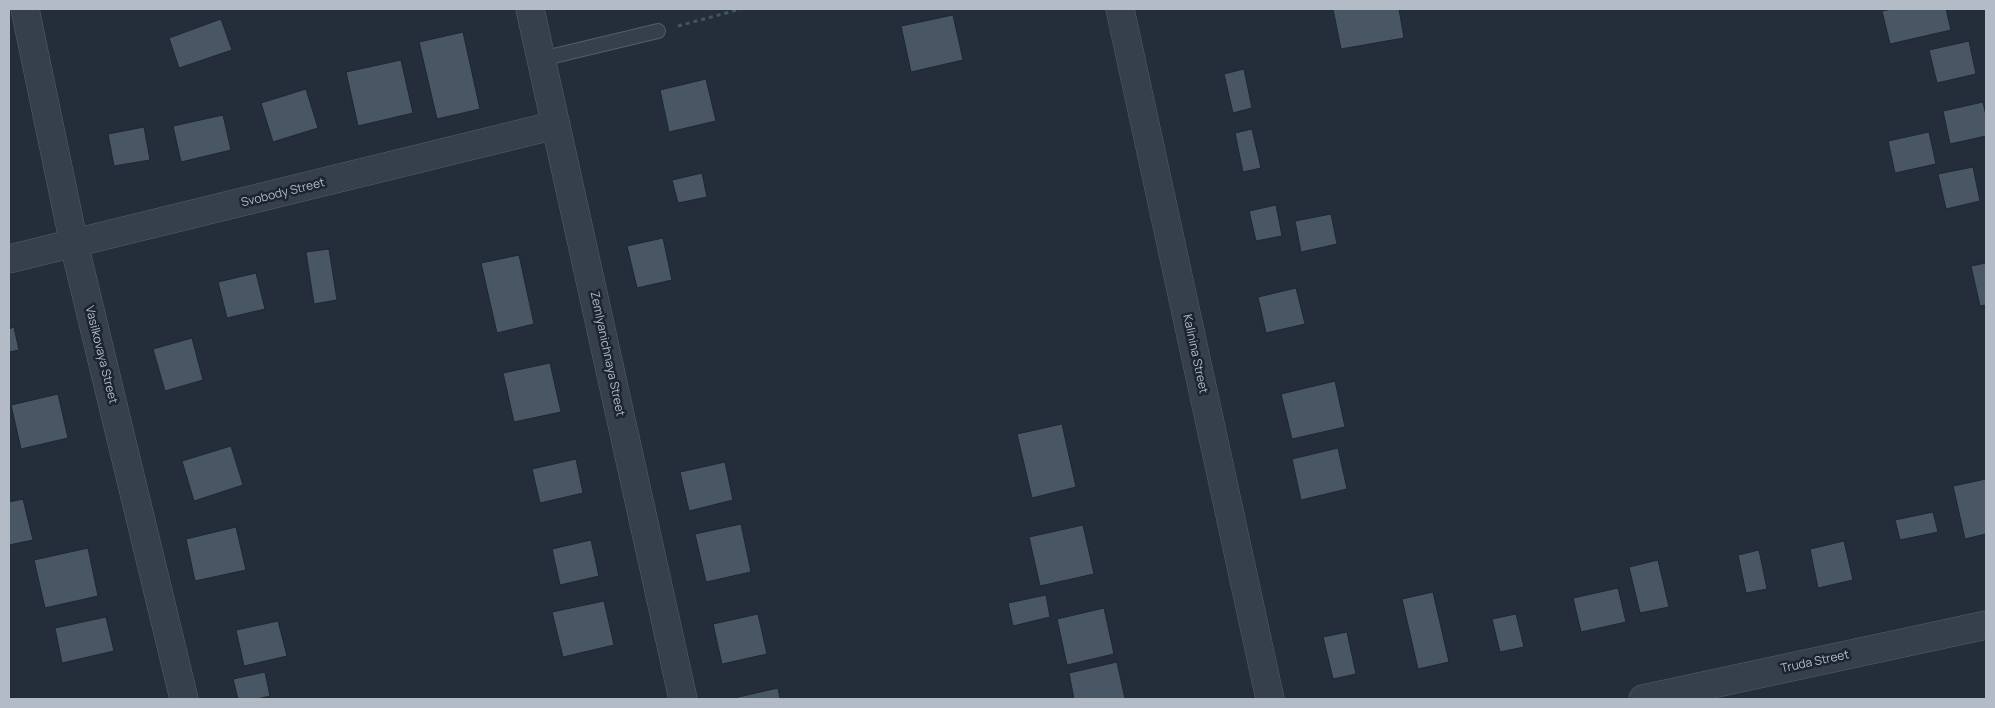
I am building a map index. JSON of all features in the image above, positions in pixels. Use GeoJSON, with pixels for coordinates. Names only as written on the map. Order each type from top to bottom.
{"type":"FeatureCollection","features":[{"type":"Feature","properties":{"kind":"street","name":"Vasilkovaya Street"},"geometry":{"type":"LineString","coordinates":[[25,9],[74,244],[184,699]]}},
{"type":"Feature","properties":{"kind":"street","name":"Zemlyanichnaya Street"},"geometry":{"type":"LineString","coordinates":[[530,9],[683,699]]}},
{"type":"Feature","properties":{"kind":"street","name":"Kalinina Street"},"geometry":{"type":"LineString","coordinates":[[1120,9],[1270,699]]}},
{"type":"Feature","properties":{"kind":"street","name":"Svobody Street"},"geometry":{"type":"LineString","coordinates":[[9,259],[556,125]]}},
{"type":"Feature","properties":{"kind":"street","name":"Truda Street"},"geometry":{"type":"LineString","coordinates":[[1643,699],[1986,625]]}},
{"type":"Feature","properties":{"kind":"lane"},"geometry":{"type":"LineString","coordinates":[[541,59],[658,31]]}},
{"type":"Feature","properties":{"kind":"path"},"geometry":{"type":"LineString","coordinates":[[658,31],[741,9]]}},
{"type":"Feature","properties":{"kind":"building"},"geometry":{"type":"Polygon","coordinates":[[[1333,9],[1399,9],[1404,38],[1341,49],[1333,9]]]}},
{"type":"Feature","properties":{"kind":"building"},"geometry":{"type":"Polygon","coordinates":[[[1892,9],[1946,9],[1951,30],[1890,44],[1882,11],[1892,9]]]}},
{"type":"Feature","properties":{"kind":"building"},"geometry":{"type":"Polygon","coordinates":[[[953,15],[963,60],[911,72],[901,26],[953,15]]]}},
{"type":"Feature","properties":{"kind":"building"},"geometry":{"type":"Polygon","coordinates":[[[221,19],[232,50],[179,68],[169,38],[221,19]]]}},
{"type":"Feature","properties":{"kind":"building"},"geometry":{"type":"Polygon","coordinates":[[[463,32],[480,109],[437,119],[419,42],[463,32]]]}},
{"type":"Feature","properties":{"kind":"building"},"geometry":{"type":"Polygon","coordinates":[[[1969,41],[1976,74],[1937,83],[1929,50],[1969,41]]]}},
{"type":"Feature","properties":{"kind":"building"},"geometry":{"type":"Polygon","coordinates":[[[401,60],[413,113],[358,126],[346,72],[401,60]]]}},
{"type":"Feature","properties":{"kind":"building"},"geometry":{"type":"Polygon","coordinates":[[[1244,69],[1252,108],[1233,113],[1224,74],[1244,69]]]}},
{"type":"Feature","properties":{"kind":"building"},"geometry":{"type":"Polygon","coordinates":[[[706,79],[716,121],[669,132],[660,90],[706,79]]]}},
{"type":"Feature","properties":{"kind":"building"},"geometry":{"type":"Polygon","coordinates":[[[306,89],[318,128],[273,142],[261,103],[306,89]]]}},
{"type":"Feature","properties":{"kind":"building"},"geometry":{"type":"Polygon","coordinates":[[[1983,102],[1986,116],[1986,136],[1950,144],[1943,111],[1983,102]]]}},
{"type":"Feature","properties":{"kind":"building"},"geometry":{"type":"Polygon","coordinates":[[[223,115],[231,150],[181,162],[173,126],[223,115]]]}},
{"type":"Feature","properties":{"kind":"building"},"geometry":{"type":"Polygon","coordinates":[[[144,127],[150,160],[114,166],[108,134],[144,127]]]}},
{"type":"Feature","properties":{"kind":"building"},"geometry":{"type":"Polygon","coordinates":[[[1252,129],[1261,168],[1243,172],[1235,133],[1252,129]]]}},
{"type":"Feature","properties":{"kind":"building"},"geometry":{"type":"Polygon","coordinates":[[[1929,132],[1936,164],[1895,173],[1888,141],[1929,132]]]}},
{"type":"Feature","properties":{"kind":"building"},"geometry":{"type":"Polygon","coordinates":[[[1973,167],[1980,201],[1946,209],[1938,174],[1973,167]]]}},
{"type":"Feature","properties":{"kind":"building"},"geometry":{"type":"Polygon","coordinates":[[[702,173],[707,197],[678,203],[672,180],[702,173]]]}},
{"type":"Feature","properties":{"kind":"building"},"geometry":{"type":"Polygon","coordinates":[[[1276,205],[1282,236],[1256,241],[1249,211],[1276,205]]]}},
{"type":"Feature","properties":{"kind":"building"},"geometry":{"type":"Polygon","coordinates":[[[1331,214],[1337,244],[1301,252],[1295,221],[1331,214]]]}},
{"type":"Feature","properties":{"kind":"building"},"geometry":{"type":"Polygon","coordinates":[[[663,238],[672,280],[637,288],[627,246],[663,238]]]}},
{"type":"Feature","properties":{"kind":"building"},"geometry":{"type":"Polygon","coordinates":[[[329,249],[337,300],[314,304],[306,252],[329,249]]]}},
{"type":"Feature","properties":{"kind":"building"},"geometry":{"type":"Polygon","coordinates":[[[519,255],[534,324],[497,333],[481,263],[519,255]]]}},
{"type":"Feature","properties":{"kind":"building"},"geometry":{"type":"Polygon","coordinates":[[[1986,263],[1986,305],[1980,306],[1971,266],[1986,263]]]}},
{"type":"Feature","properties":{"kind":"building"},"geometry":{"type":"Polygon","coordinates":[[[256,273],[265,309],[227,318],[218,282],[256,273]]]}},
{"type":"Feature","properties":{"kind":"building"},"geometry":{"type":"Polygon","coordinates":[[[1296,288],[1305,324],[1266,333],[1258,297],[1296,288]]]}},
{"type":"Feature","properties":{"kind":"building"},"geometry":{"type":"Polygon","coordinates":[[[14,327],[19,350],[9,352],[9,329],[14,327]]]}},
{"type":"Feature","properties":{"kind":"building"},"geometry":{"type":"Polygon","coordinates":[[[192,338],[203,380],[165,391],[153,349],[192,338]]]}},
{"type":"Feature","properties":{"kind":"building"},"geometry":{"type":"Polygon","coordinates":[[[550,363],[561,412],[514,422],[503,373],[550,363]]]}},
{"type":"Feature","properties":{"kind":"building"},"geometry":{"type":"Polygon","coordinates":[[[1335,381],[1345,427],[1292,439],[1281,394],[1335,381]]]}},
{"type":"Feature","properties":{"kind":"building"},"geometry":{"type":"Polygon","coordinates":[[[58,394],[68,438],[21,449],[11,405],[58,394]]]}},
{"type":"Feature","properties":{"kind":"building"},"geometry":{"type":"Polygon","coordinates":[[[1062,424],[1076,487],[1032,498],[1017,434],[1062,424]]]}},
{"type":"Feature","properties":{"kind":"building"},"geometry":{"type":"Polygon","coordinates":[[[231,446],[243,485],[194,501],[182,461],[231,446]]]}},
{"type":"Feature","properties":{"kind":"building"},"geometry":{"type":"Polygon","coordinates":[[[1338,448],[1347,489],[1301,500],[1292,459],[1338,448]]]}},
{"type":"Feature","properties":{"kind":"building"},"geometry":{"type":"Polygon","coordinates":[[[576,459],[583,493],[540,503],[532,469],[576,459]]]}},
{"type":"Feature","properties":{"kind":"building"},"geometry":{"type":"Polygon","coordinates":[[[725,462],[733,500],[689,511],[680,472],[725,462]]]}},
{"type":"Feature","properties":{"kind":"building"},"geometry":{"type":"Polygon","coordinates":[[[1986,479],[1986,534],[1965,539],[1953,486],[1986,479]]]}},
{"type":"Feature","properties":{"kind":"building"},"geometry":{"type":"Polygon","coordinates":[[[23,499],[33,540],[9,545],[9,502],[23,499]]]}},
{"type":"Feature","properties":{"kind":"building"},"geometry":{"type":"Polygon","coordinates":[[[1933,512],[1938,532],[1900,540],[1895,520],[1933,512]]]}},
{"type":"Feature","properties":{"kind":"building"},"geometry":{"type":"Polygon","coordinates":[[[741,524],[751,572],[706,582],[695,534],[741,524]]]}},
{"type":"Feature","properties":{"kind":"building"},"geometry":{"type":"Polygon","coordinates":[[[1083,525],[1094,574],[1040,586],[1029,537],[1083,525]]]}},
{"type":"Feature","properties":{"kind":"building"},"geometry":{"type":"Polygon","coordinates":[[[236,527],[246,570],[195,581],[186,539],[236,527]]]}},
{"type":"Feature","properties":{"kind":"building"},"geometry":{"type":"Polygon","coordinates":[[[591,540],[599,576],[560,585],[552,549],[591,540]]]}},
{"type":"Feature","properties":{"kind":"building"},"geometry":{"type":"Polygon","coordinates":[[[1844,541],[1853,580],[1818,588],[1810,549],[1844,541]]]}},
{"type":"Feature","properties":{"kind":"building"},"geometry":{"type":"Polygon","coordinates":[[[88,548],[98,596],[45,608],[34,560],[88,548]]]}},
{"type":"Feature","properties":{"kind":"building"},"geometry":{"type":"Polygon","coordinates":[[[1759,550],[1767,589],[1746,593],[1738,555],[1759,550]]]}},
{"type":"Feature","properties":{"kind":"building"},"geometry":{"type":"Polygon","coordinates":[[[1658,560],[1669,607],[1640,613],[1629,567],[1658,560]]]}},
{"type":"Feature","properties":{"kind":"building"},"geometry":{"type":"Polygon","coordinates":[[[1618,588],[1626,622],[1581,632],[1573,598],[1618,588]]]}},
{"type":"Feature","properties":{"kind":"building"},"geometry":{"type":"Polygon","coordinates":[[[1433,592],[1449,662],[1418,669],[1402,599],[1433,592]]]}},
{"type":"Feature","properties":{"kind":"building"},"geometry":{"type":"Polygon","coordinates":[[[1046,595],[1050,617],[1013,626],[1008,603],[1046,595]]]}},
{"type":"Feature","properties":{"kind":"building"},"geometry":{"type":"Polygon","coordinates":[[[604,601],[614,645],[563,657],[552,612],[604,601]]]}},
{"type":"Feature","properties":{"kind":"building"},"geometry":{"type":"Polygon","coordinates":[[[1104,608],[1114,654],[1067,665],[1057,619],[1104,608]]]}},
{"type":"Feature","properties":{"kind":"building"},"geometry":{"type":"Polygon","coordinates":[[[758,614],[767,654],[722,664],[713,624],[758,614]]]}},
{"type":"Feature","properties":{"kind":"building"},"geometry":{"type":"Polygon","coordinates":[[[1516,614],[1524,647],[1500,652],[1492,619],[1516,614]]]}},
{"type":"Feature","properties":{"kind":"building"},"geometry":{"type":"Polygon","coordinates":[[[106,617],[114,651],[62,663],[55,628],[106,617]]]}},
{"type":"Feature","properties":{"kind":"building"},"geometry":{"type":"Polygon","coordinates":[[[278,621],[287,656],[244,666],[236,630],[278,621]]]}},
{"type":"Feature","properties":{"kind":"building"},"geometry":{"type":"Polygon","coordinates":[[[1347,632],[1356,674],[1333,679],[1323,637],[1347,632]]]}},
{"type":"Feature","properties":{"kind":"building"},"geometry":{"type":"Polygon","coordinates":[[[1117,662],[1125,699],[1074,699],[1069,673],[1117,662]]]}},
{"type":"Feature","properties":{"kind":"building"},"geometry":{"type":"Polygon","coordinates":[[[265,672],[270,696],[257,699],[238,699],[233,679],[265,672]]]}},
{"type":"Feature","properties":{"kind":"building"},"geometry":{"type":"Polygon","coordinates":[[[778,688],[780,699],[734,699],[734,698],[778,688]]]}}]}
